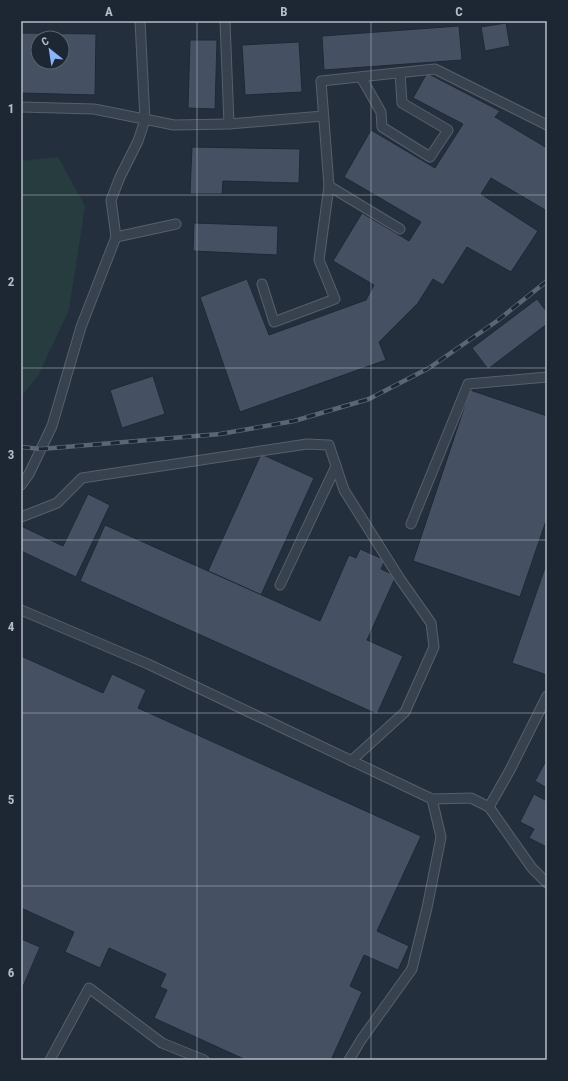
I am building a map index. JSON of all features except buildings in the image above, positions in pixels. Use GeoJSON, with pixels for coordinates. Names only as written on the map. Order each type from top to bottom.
{"type":"FeatureCollection","features":[{"type":"Feature","properties":{"kind":"lane"},"geometry":{"type":"LineString","coordinates":[[21,485],[29,474],[52,426],[81,327],[116,237],[111,200],[120,177],[138,141],[145,120],[140,21]]}},
{"type":"Feature","properties":{"kind":"lane"},"geometry":{"type":"LineString","coordinates":[[225,21],[228,124]]}},
{"type":"Feature","properties":{"kind":"lane"},"geometry":{"type":"LineString","coordinates":[[262,284],[274,322],[336,298],[319,260],[329,186],[321,82],[435,69],[547,125]]}},
{"type":"Feature","properties":{"kind":"lane"},"geometry":{"type":"LineString","coordinates":[[361,77],[382,112],[382,127],[430,157],[448,130],[402,103],[400,73]]}},
{"type":"Feature","properties":{"kind":"lane"},"geometry":{"type":"LineString","coordinates":[[21,107],[94,109],[174,125],[228,124],[323,116]]}},
{"type":"Feature","properties":{"kind":"lane"},"geometry":{"type":"LineString","coordinates":[[329,186],[400,229]]}},
{"type":"Feature","properties":{"kind":"lane"},"geometry":{"type":"LineString","coordinates":[[116,237],[176,224]]}},
{"type":"Feature","properties":{"kind":"lane"},"geometry":{"type":"LineString","coordinates":[[411,524],[468,384],[547,377]]}},
{"type":"Feature","properties":{"kind":"lane"},"geometry":{"type":"LineString","coordinates":[[21,517],[57,503],[82,478],[307,444],[329,445],[344,490],[400,579],[431,623],[434,647],[405,712],[351,761]]}},
{"type":"Feature","properties":{"kind":"lane"},"geometry":{"type":"LineString","coordinates":[[280,585],[336,466]]}},
{"type":"Feature","properties":{"kind":"lane"},"geometry":{"type":"LineString","coordinates":[[21,610],[148,664],[432,799],[471,798],[489,807],[532,868],[547,883]]}},
{"type":"Feature","properties":{"kind":"lane"},"geometry":{"type":"LineString","coordinates":[[489,807],[510,770],[547,696]]}},
{"type":"Feature","properties":{"kind":"lane"},"geometry":{"type":"LineString","coordinates":[[348,1060],[412,969],[427,908],[441,837],[432,799]]}},
{"type":"Feature","properties":{"kind":"lane"},"geometry":{"type":"LineString","coordinates":[[50,1060],[89,988],[162,1043],[204,1060]]}},
{"type":"Feature","properties":{"kind":"green space"},"geometry":{"type":"Polygon","coordinates":[[[58,157],[85,206],[69,310],[38,376],[21,396],[21,161],[58,157]]]}},
{"type":"Feature","properties":{"kind":"railway"},"geometry":{"type":"LineString","coordinates":[[21,447],[41,449],[220,434],[294,421],[369,399],[429,368],[497,321],[547,281]]}}]}
